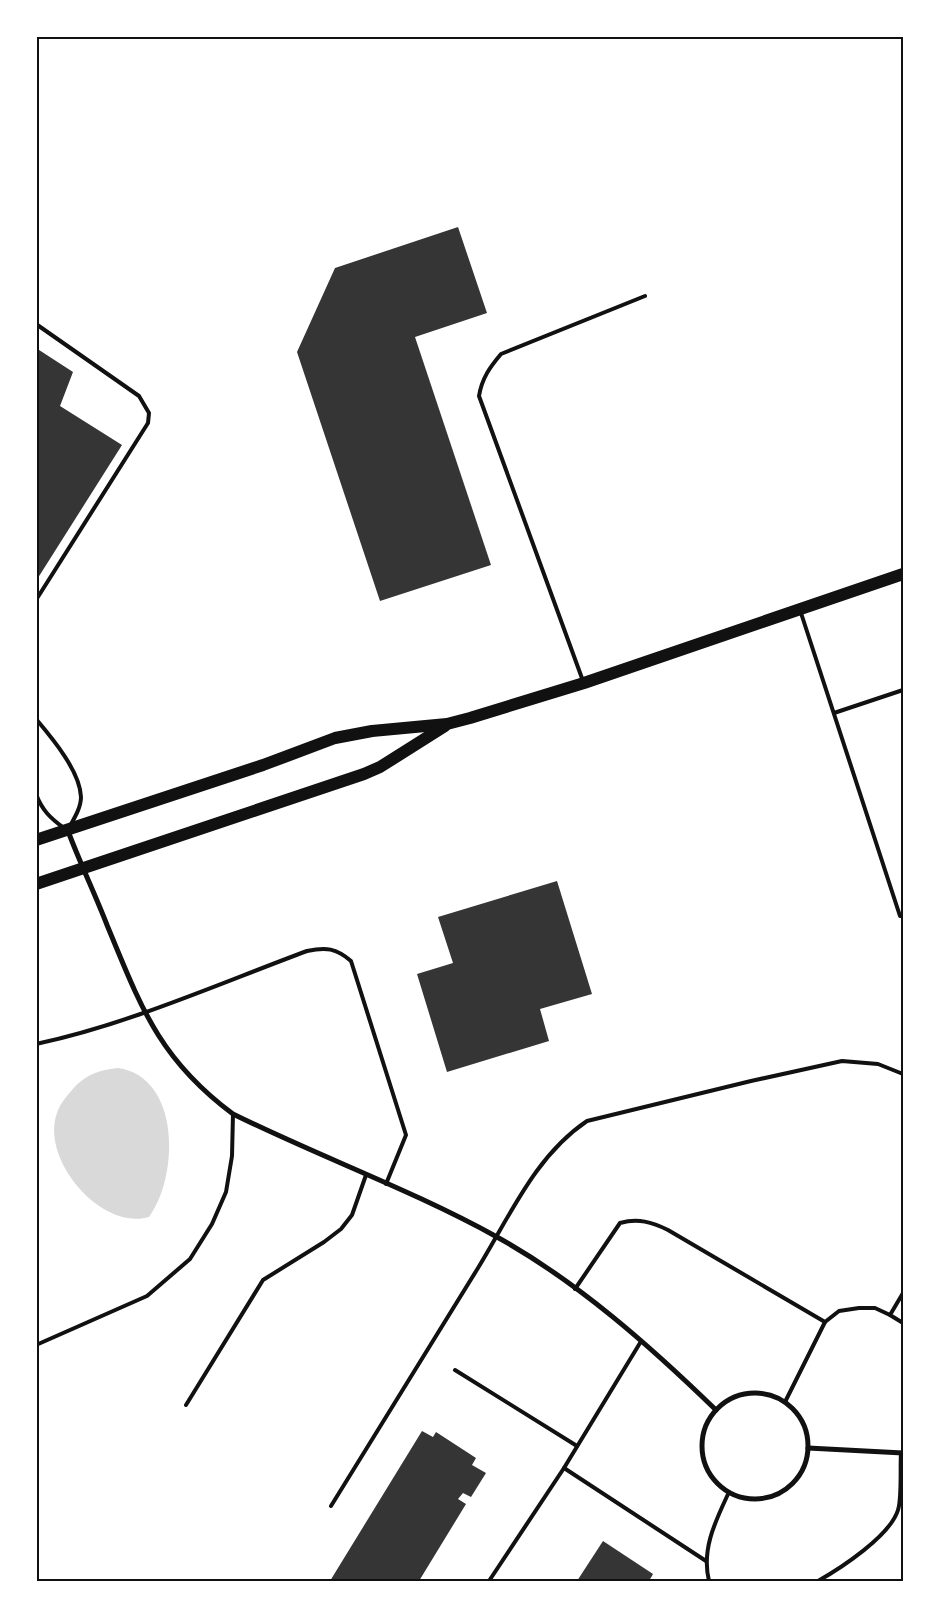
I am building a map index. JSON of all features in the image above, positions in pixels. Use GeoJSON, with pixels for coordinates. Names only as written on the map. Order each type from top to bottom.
{"type":"FeatureCollection","features":[{"type":"Feature","properties":{"kind":"main road"},"geometry":{"type":"LineString","coordinates":[[36,840],[263,765],[335,738],[372,731],[447,724],[584,683],[903,574]]}},
{"type":"Feature","properties":{"kind":"main road"},"geometry":{"type":"LineString","coordinates":[[36,884],[364,774],[380,767],[447,724]]}},
{"type":"Feature","properties":{"kind":"street"},"geometry":{"type":"LineString","coordinates":[[68,830],[82,869],[144,1012],[164,1045],[203,1090],[233,1114],[498,1237],[575,1289],[678,1374],[716,1410]]}},
{"type":"Feature","properties":{"kind":"street"},"geometry":{"type":"LineString","coordinates":[[748,1393],[764,1394],[785,1402],[802,1422],[807,1434],[806,1463],[799,1477],[781,1492],[759,1499],[743,1498],[729,1492],[709,1472],[702,1454],[703,1435],[710,1418],[727,1401],[748,1393]]}},
{"type":"Feature","properties":{"kind":"street"},"geometry":{"type":"LineString","coordinates":[[808,1448],[902,1453]]}},
{"type":"Feature","properties":{"kind":"lane"},"geometry":{"type":"LineString","coordinates":[[584,683],[479,396],[481,383],[488,369],[501,354],[645,296]]}},
{"type":"Feature","properties":{"kind":"lane"},"geometry":{"type":"LineString","coordinates":[[36,324],[139,396],[149,413],[148,423],[36,600]]}},
{"type":"Feature","properties":{"kind":"lane"},"geometry":{"type":"LineString","coordinates":[[800,610],[900,916],[903,915]]}},
{"type":"Feature","properties":{"kind":"lane"},"geometry":{"type":"LineString","coordinates":[[834,713],[903,690]]}},
{"type":"Feature","properties":{"kind":"lane"},"geometry":{"type":"LineString","coordinates":[[36,719],[60,749],[76,778],[81,797],[79,809],[68,830],[52,820],[41,808],[36,794]]}},
{"type":"Feature","properties":{"kind":"lane"},"geometry":{"type":"LineString","coordinates":[[36,1044],[144,1012],[307,951],[325,947],[340,952],[351,961],[406,1135],[386,1184]]}},
{"type":"Feature","properties":{"kind":"lane"},"geometry":{"type":"LineString","coordinates":[[331,1506],[498,1237],[526,1187],[549,1154],[567,1134],[587,1120],[751,1080],[842,1061],[878,1064],[903,1074]]}},
{"type":"Feature","properties":{"kind":"lane"},"geometry":{"type":"LineString","coordinates":[[36,1345],[147,1296],[190,1259],[212,1224],[226,1192],[232,1156],[233,1114]]}},
{"type":"Feature","properties":{"kind":"lane"},"geometry":{"type":"LineString","coordinates":[[186,1405],[263,1280],[324,1242],[341,1228],[352,1216],[366,1175]]}},
{"type":"Feature","properties":{"kind":"lane"},"geometry":{"type":"LineString","coordinates":[[575,1289],[620,1223],[634,1219],[654,1223],[668,1230],[825,1322]]}},
{"type":"Feature","properties":{"kind":"lane"},"geometry":{"type":"LineString","coordinates":[[890,1315],[903,1294]]}},
{"type":"Feature","properties":{"kind":"lane"},"geometry":{"type":"LineString","coordinates":[[785,1402],[825,1322],[839,1311],[875,1308],[903,1323]]}},
{"type":"Feature","properties":{"kind":"lane"},"geometry":{"type":"LineString","coordinates":[[489,1581],[564,1468],[640,1343]]}},
{"type":"Feature","properties":{"kind":"lane"},"geometry":{"type":"LineString","coordinates":[[455,1370],[577,1446]]}},
{"type":"Feature","properties":{"kind":"lane"},"geometry":{"type":"LineString","coordinates":[[818,1581],[842,1568],[890,1525],[901,1510],[902,1453]]}},
{"type":"Feature","properties":{"kind":"lane"},"geometry":{"type":"LineString","coordinates":[[564,1468],[706,1561]]}},
{"type":"Feature","properties":{"kind":"lane"},"geometry":{"type":"LineString","coordinates":[[709,1581],[706,1561],[711,1531],[729,1492]]}},
{"type":"Feature","properties":{"kind":"shaded area"},"geometry":{"type":"Polygon","coordinates":[[[118,1068],[139,1075],[154,1089],[163,1109],[168,1131],[169,1155],[166,1178],[159,1199],[149,1217],[131,1218],[112,1213],[94,1202],[79,1188],[66,1170],[57,1151],[54,1131],[57,1113],[63,1101],[87,1077],[104,1070],[118,1068]]]}},
{"type":"Feature","properties":{"kind":"building"},"geometry":{"type":"Polygon","coordinates":[[[458,227],[487,313],[415,337],[491,565],[380,601],[297,352],[335,268],[458,227]]]}},
{"type":"Feature","properties":{"kind":"building"},"geometry":{"type":"Polygon","coordinates":[[[36,348],[73,372],[60,406],[122,445],[36,581],[36,348]]]}},
{"type":"Feature","properties":{"kind":"building"},"geometry":{"type":"Polygon","coordinates":[[[557,881],[592,994],[540,1009],[549,1041],[447,1072],[417,974],[453,963],[438,917],[557,881]]]}},
{"type":"Feature","properties":{"kind":"building"},"geometry":{"type":"Polygon","coordinates":[[[422,1431],[433,1437],[436,1432],[476,1458],[472,1465],[486,1473],[471,1497],[463,1493],[458,1499],[466,1504],[419,1581],[330,1581],[422,1431]]]}},
{"type":"Feature","properties":{"kind":"building"},"geometry":{"type":"Polygon","coordinates":[[[603,1541],[653,1574],[649,1581],[577,1581],[603,1541]]]}}]}
